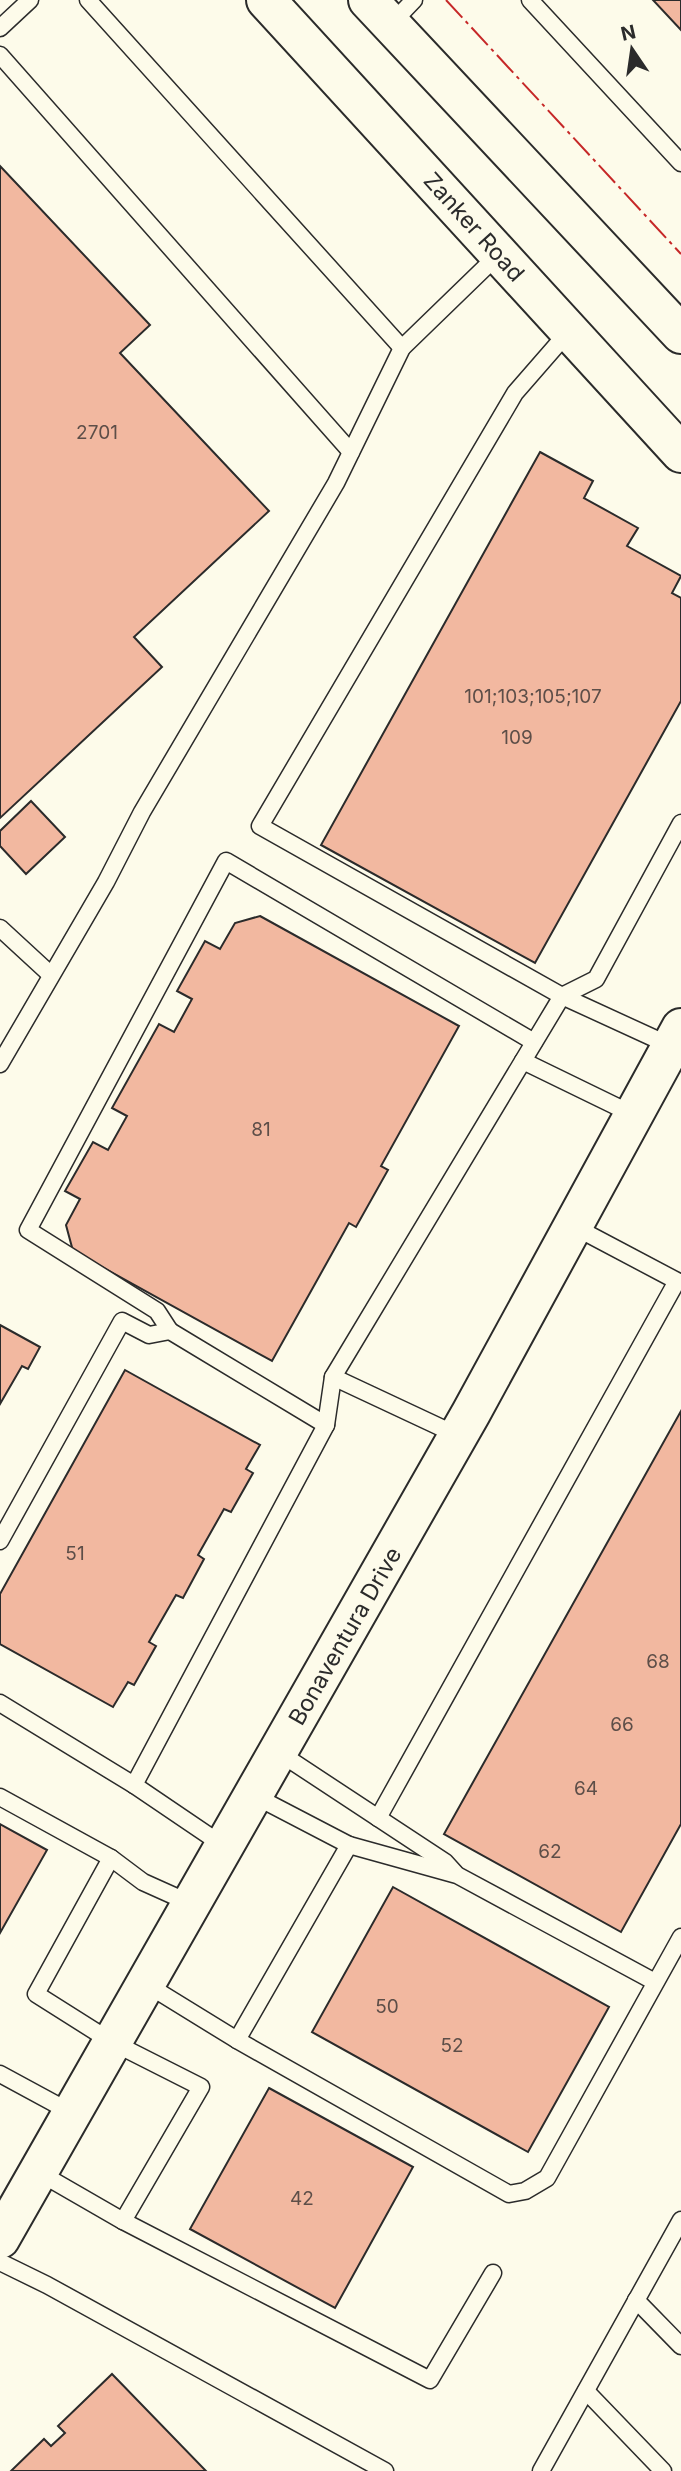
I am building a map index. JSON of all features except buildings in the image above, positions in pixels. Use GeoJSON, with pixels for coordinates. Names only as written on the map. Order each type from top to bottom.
{"type":"FeatureCollection","features":[{"type":"Feature","properties":{"kind":"street","name":"Zanker Road"},"geometry":{"type":"LineString","coordinates":[[266,0],[681,453]]}},
{"type":"Feature","properties":{"kind":"street"},"geometry":{"type":"LineString","coordinates":[[391,8],[681,334]]}},
{"type":"Feature","properties":{"kind":"street","name":"Bonaventura Drive"},"geometry":{"type":"LineString","coordinates":[[0,2239],[458,1436],[676,1037]]}},
{"type":"Feature","properties":{"kind":"lane"},"geometry":{"type":"LineString","coordinates":[[0,28],[30,0]]}},
{"type":"Feature","properties":{"kind":"lane"},"geometry":{"type":"LineString","coordinates":[[88,0],[402,348]]}},
{"type":"Feature","properties":{"kind":"lane"},"geometry":{"type":"LineString","coordinates":[[539,3],[681,163]]}},
{"type":"Feature","properties":{"kind":"lane"},"geometry":{"type":"LineString","coordinates":[[0,55],[351,452]]}},
{"type":"Feature","properties":{"kind":"lane"},"geometry":{"type":"LineString","coordinates":[[0,1063],[106,882],[142,812],[336,483],[402,348],[499,254]]}},
{"type":"Feature","properties":{"kind":"lane"},"geometry":{"type":"LineString","coordinates":[[569,331],[515,393],[260,826],[562,996],[676,1037]]}},
{"type":"Feature","properties":{"kind":"lane"},"geometry":{"type":"LineString","coordinates":[[134,1785],[326,1426],[332,1377],[562,996],[596,979],[681,823]]}},
{"type":"Feature","properties":{"kind":"lane"},"geometry":{"type":"LineString","coordinates":[[326,1426],[170,1331],[157,1311],[28,1230],[226,861],[534,1042]]}},
{"type":"Feature","properties":{"kind":"lane"},"geometry":{"type":"LineString","coordinates":[[0,928],[51,975]]}},
{"type":"Feature","properties":{"kind":"lane"},"geometry":{"type":"LineString","coordinates":[[523,1061],[634,1115]]}},
{"type":"Feature","properties":{"kind":"lane"},"geometry":{"type":"LineString","coordinates":[[378,1818],[680,1279],[573,1226]]}},
{"type":"Feature","properties":{"kind":"lane"},"geometry":{"type":"LineString","coordinates":[[0,1541],[122,1321],[149,1335],[170,1331]]}},
{"type":"Feature","properties":{"kind":"lane"},"geometry":{"type":"LineString","coordinates":[[332,1377],[458,1436]]}},
{"type":"Feature","properties":{"kind":"lane"},"geometry":{"type":"LineString","coordinates":[[0,1703],[134,1785],[224,1846]]}},
{"type":"Feature","properties":{"kind":"lane"},"geometry":{"type":"LineString","coordinates":[[278,1752],[445,1862],[457,1875]]}},
{"type":"Feature","properties":{"kind":"lane"},"geometry":{"type":"LineString","coordinates":[[253,1795],[349,1845],[457,1875],[655,1982]]}},
{"type":"Feature","properties":{"kind":"lane"},"geometry":{"type":"LineString","coordinates":[[0,1797],[111,1858],[143,1882],[192,1904]]}},
{"type":"Feature","properties":{"kind":"lane"},"geometry":{"type":"LineString","coordinates":[[237,2040],[349,1845]]}},
{"type":"Feature","properties":{"kind":"lane"},"geometry":{"type":"LineString","coordinates":[[111,1858],[36,1994],[112,2042],[201,2087],[123,2221]]}},
{"type":"Feature","properties":{"kind":"lane"},"geometry":{"type":"LineString","coordinates":[[146,1984],[237,2040],[509,2194],[525,2191],[547,2178],[681,1937]]}},
{"type":"Feature","properties":{"kind":"lane"},"geometry":{"type":"LineString","coordinates":[[0,2074],[72,2113]]}},
{"type":"Feature","properties":{"kind":"lane"},"geometry":{"type":"LineString","coordinates":[[38,2172],[123,2221],[430,2380],[493,2273]]}},
{"type":"Feature","properties":{"kind":"lane"},"geometry":{"type":"LineString","coordinates":[[541,2471],[681,2220]]}},
{"type":"Feature","properties":{"kind":"lane"},"geometry":{"type":"LineString","coordinates":[[0,2262],[47,2285],[385,2471]]}},
{"type":"Feature","properties":{"kind":"lane"},"geometry":{"type":"LineString","coordinates":[[636,2300],[681,2346]]}},
{"type":"Feature","properties":{"kind":"lane"},"geometry":{"type":"LineString","coordinates":[[586,2391],[663,2471]]}},
{"type":"Feature","properties":{"kind":"power"},"geometry":{"type":"LineString","coordinates":[[446,0],[681,254]]}}]}
